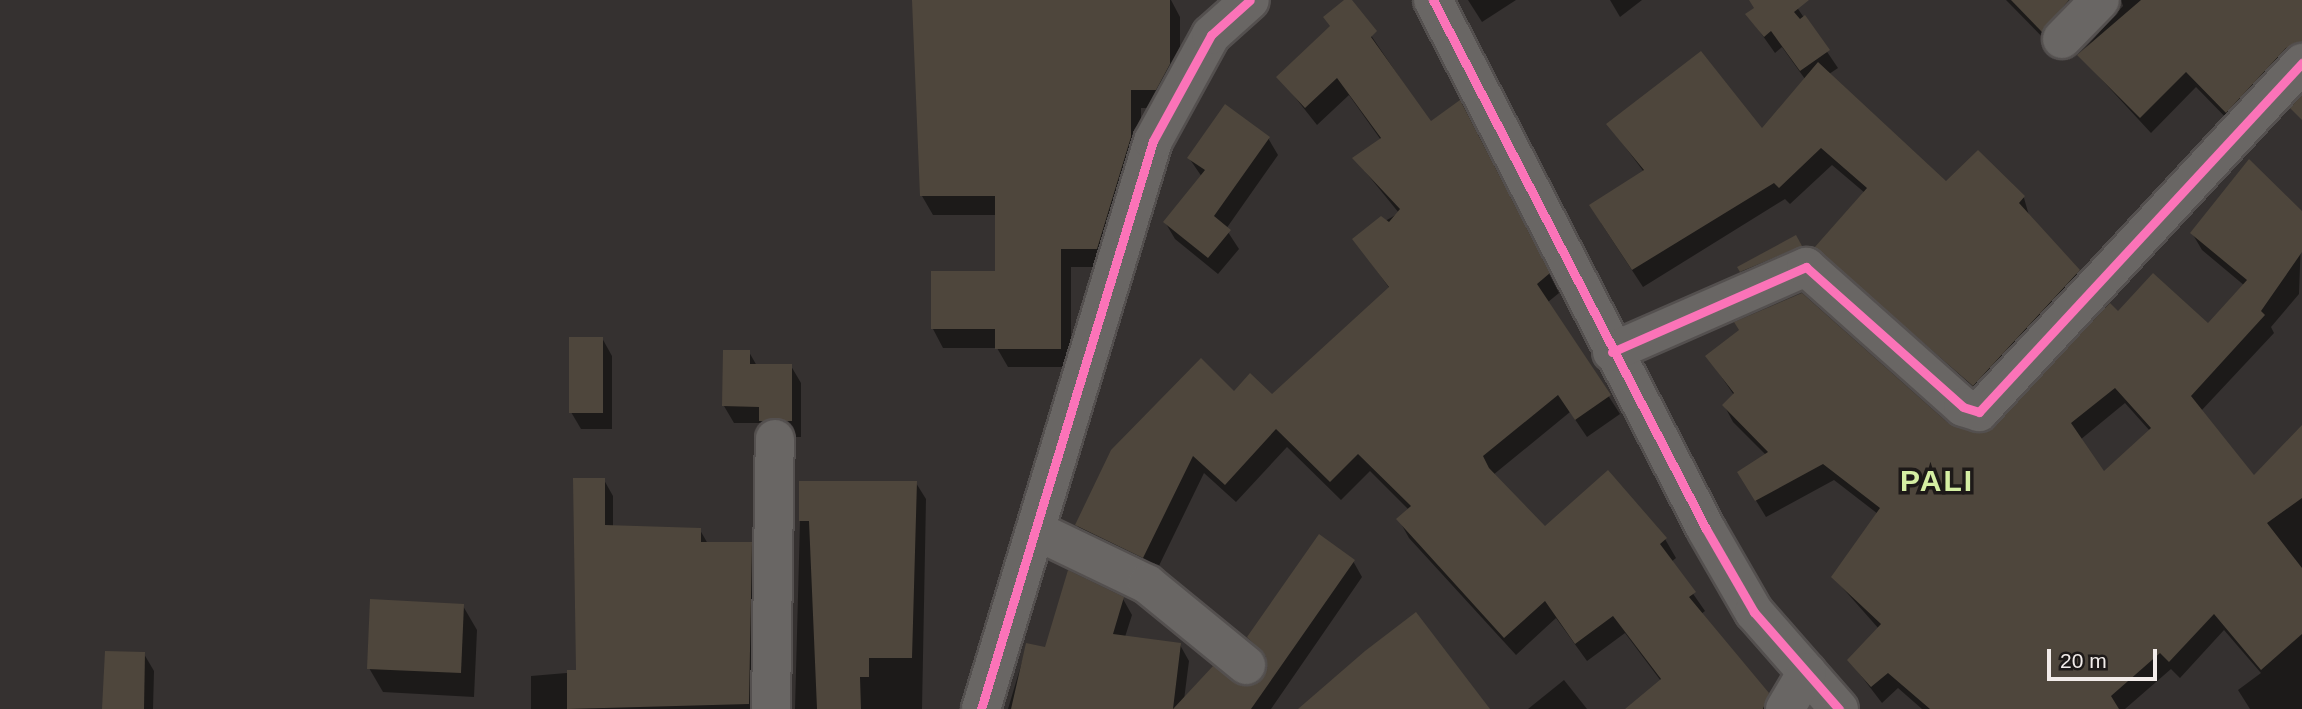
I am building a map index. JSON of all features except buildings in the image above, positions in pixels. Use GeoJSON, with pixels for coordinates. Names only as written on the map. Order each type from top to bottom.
{"type":"FeatureCollection","features":[{"type":"Feature","properties":{"kind":"street"},"geometry":{"type":"LineString","coordinates":[[981,709],[1039,532],[1153,141],[1211,35],[1250,0]]}},
{"type":"Feature","properties":{"kind":"street"},"geometry":{"type":"LineString","coordinates":[[1433,0],[1612,352],[1755,612],[1839,709]]}},
{"type":"Feature","properties":{"kind":"street"},"geometry":{"type":"LineString","coordinates":[[2062,39],[2100,0]]}},
{"type":"Feature","properties":{"kind":"street"},"geometry":{"type":"LineString","coordinates":[[1612,352],[1806,267],[1963,407],[1979,412],[2302,63]]}},
{"type":"Feature","properties":{"kind":"street"},"geometry":{"type":"LineString","coordinates":[[771,709],[775,439]]}},
{"type":"Feature","properties":{"kind":"street"},"geometry":{"type":"LineString","coordinates":[[1039,532],[1147,584],[1246,665]]}},
{"type":"Feature","properties":{"kind":"street"},"geometry":{"type":"LineString","coordinates":[[1785,709],[1807,672]]}},
{"type":"Feature","properties":{"kind":"cycle path"},"geometry":{"type":"LineString","coordinates":[[981,709],[1153,141],[1211,35],[1250,0]]}},
{"type":"Feature","properties":{"kind":"cycle path"},"geometry":{"type":"LineString","coordinates":[[1433,0],[1706,529],[1754,612],[1839,709]]}},
{"type":"Feature","properties":{"kind":"cycle path"},"geometry":{"type":"LineString","coordinates":[[1612,352],[1806,267],[1963,407],[1979,412],[2302,63]]}},
{"type":"Feature","properties":{"kind":"district","name":"PALI"},"geometry":{"type":"Point","coordinates":[1937,481]}}]}
